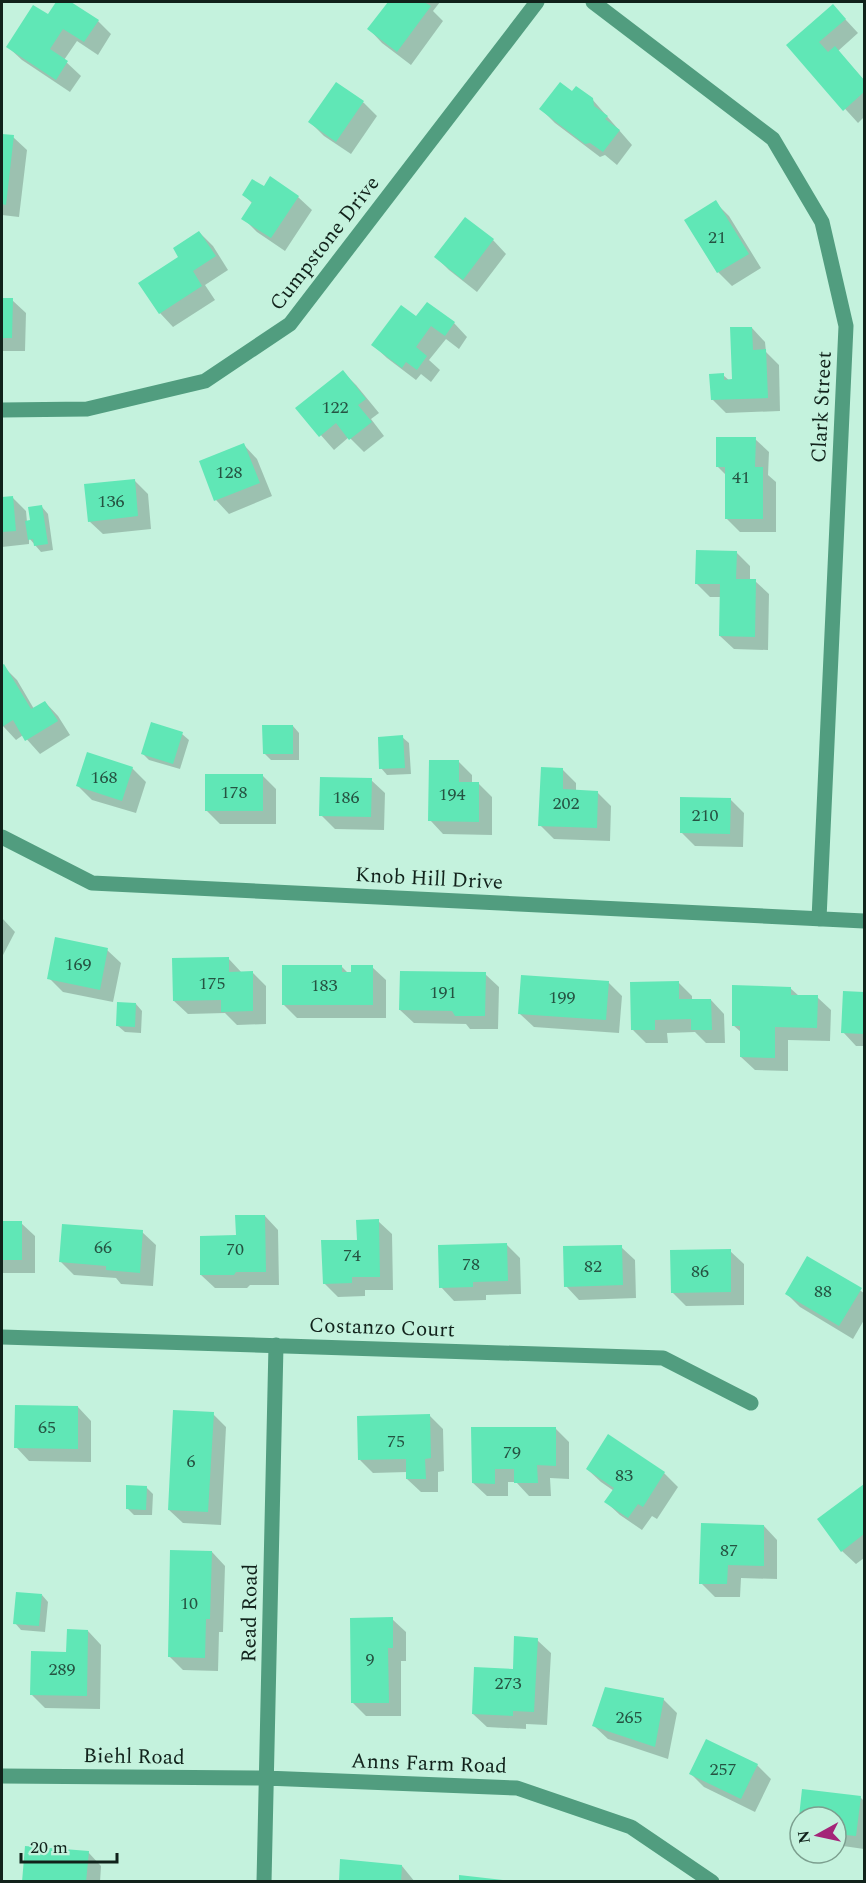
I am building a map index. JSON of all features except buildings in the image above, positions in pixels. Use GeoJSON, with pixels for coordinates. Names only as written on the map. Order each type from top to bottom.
{"type":"FeatureCollection","features":[{"type":"Feature","properties":{"kind":"street","name":"Cumpstone Drive"},"geometry":{"type":"LineString","coordinates":[[2,410],[87,409],[205,381],[290,324],[537,2]]}},
{"type":"Feature","properties":{"kind":"street","name":"Clark Street"},"geometry":{"type":"LineString","coordinates":[[593,2],[773,140],[822,222],[846,326],[819,919]]}},
{"type":"Feature","properties":{"kind":"street","name":"Knob Hill Drive"},"geometry":{"type":"LineString","coordinates":[[2,837],[92,883],[864,921]]}},
{"type":"Feature","properties":{"kind":"street","name":"Costanzo Court"},"geometry":{"type":"LineString","coordinates":[[2,1337],[663,1358],[751,1403]]}},
{"type":"Feature","properties":{"kind":"street","name":"Read Road"},"geometry":{"type":"LineString","coordinates":[[264,1881],[276,1345]]}},
{"type":"Feature","properties":{"kind":"street","name":"Biehl Road"},"geometry":{"type":"LineString","coordinates":[[2,1776],[266,1778]]}},
{"type":"Feature","properties":{"kind":"street","name":"Anns Farm Road"},"geometry":{"type":"LineString","coordinates":[[266,1778],[517,1788],[630,1827],[712,1881]]}}]}
